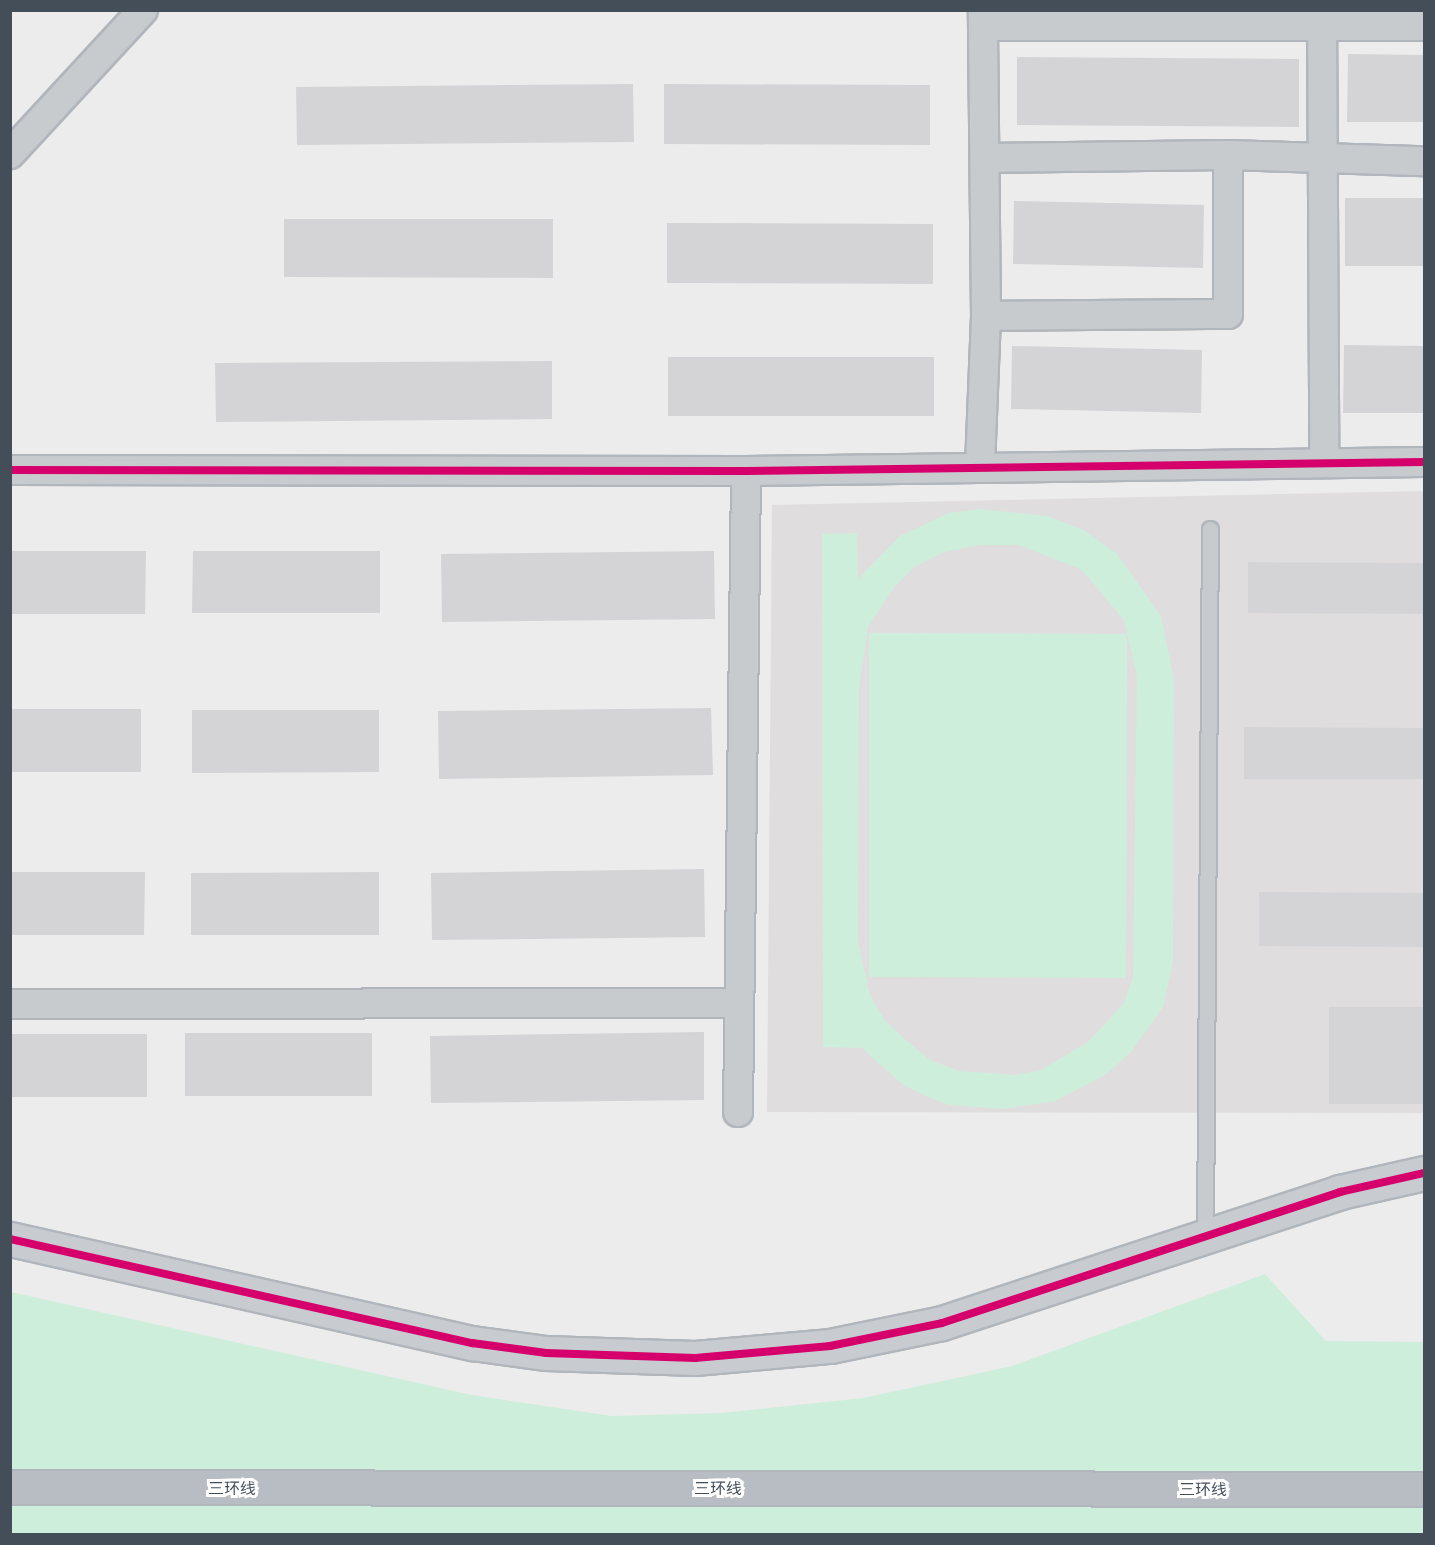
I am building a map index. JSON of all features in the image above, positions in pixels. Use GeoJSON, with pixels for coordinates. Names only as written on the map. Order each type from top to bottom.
{"type":"FeatureCollection","features":[{"type":"Feature","properties":{"kind":"highway","name":"三环线"},"geometry":{"type":"LineString","coordinates":[[10,1487],[1425,1489]]}},
{"type":"Feature","properties":{"kind":"street"},"geometry":{"type":"LineString","coordinates":[[10,154],[143,10]]}},
{"type":"Feature","properties":{"kind":"street"},"geometry":{"type":"LineString","coordinates":[[980,466],[986,316],[983,18],[1322,19],[1425,26]]}},
{"type":"Feature","properties":{"kind":"street"},"geometry":{"type":"LineString","coordinates":[[1322,19],[1324,463]]}},
{"type":"Feature","properties":{"kind":"street"},"geometry":{"type":"LineString","coordinates":[[985,158],[1228,155],[1323,161],[1425,161]]}},
{"type":"Feature","properties":{"kind":"street"},"geometry":{"type":"LineString","coordinates":[[986,316],[1228,314],[1228,155]]}},
{"type":"Feature","properties":{"kind":"street"},"geometry":{"type":"LineString","coordinates":[[10,470],[746,471],[980,466],[1425,462]]}},
{"type":"Feature","properties":{"kind":"street"},"geometry":{"type":"LineString","coordinates":[[738,1112],[746,471]]}},
{"type":"Feature","properties":{"kind":"street"},"geometry":{"type":"LineString","coordinates":[[10,1004],[739,1003]]}},
{"type":"Feature","properties":{"kind":"street"},"geometry":{"type":"LineString","coordinates":[[10,1239],[472,1343],[546,1353],[695,1358],[820,1347],[931,1326],[1340,1192],[1425,1173]]}},
{"type":"Feature","properties":{"kind":"lane"},"geometry":{"type":"LineString","coordinates":[[1205,1238],[1210,529]]}},
{"type":"Feature","properties":{"kind":"shaded area"},"geometry":{"type":"Polygon","coordinates":[[[1424,491],[1424,1113],[767,1112],[772,505],[1424,491]]]}},
{"type":"Feature","properties":{"kind":"green space"},"geometry":{"type":"Polygon","coordinates":[[[979,509],[1047,516],[1084,530],[1117,554],[1161,616],[1174,679],[1173,962],[1163,1007],[1131,1052],[1105,1075],[1055,1101],[1003,1109],[950,1105],[902,1084],[862,1048],[823,1047],[822,534],[857,533],[858,579],[900,536],[949,513],[979,509]],[[980,545],[944,552],[914,567],[895,586],[868,627],[859,688],[858,942],[870,995],[885,1021],[930,1060],[959,1071],[1016,1075],[1041,1070],[1088,1042],[1124,1003],[1133,977],[1137,676],[1124,620],[1082,570],[1019,545],[980,545]]]}},
{"type":"Feature","properties":{"kind":"green space"},"geometry":{"type":"Polygon","coordinates":[[[869,633],[1127,634],[1126,978],[869,977],[869,633]]]}},
{"type":"Feature","properties":{"kind":"green space"},"geometry":{"type":"Polygon","coordinates":[[[1265,1274],[1326,1341],[1424,1342],[1424,1534],[11,1534],[11,1292],[472,1395],[612,1416],[721,1413],[863,1398],[1012,1366],[1265,1274]]]}},
{"type":"Feature","properties":{"kind":"building"},"geometry":{"type":"Polygon","coordinates":[[[1348,54],[1424,55],[1424,122],[1347,122],[1348,54]]]}},
{"type":"Feature","properties":{"kind":"building"},"geometry":{"type":"Polygon","coordinates":[[[1017,57],[1299,59],[1299,127],[1017,125],[1017,57]]]}},
{"type":"Feature","properties":{"kind":"building"},"geometry":{"type":"Polygon","coordinates":[[[633,84],[634,142],[297,145],[296,87],[633,84]]]}},
{"type":"Feature","properties":{"kind":"building"},"geometry":{"type":"Polygon","coordinates":[[[664,84],[930,85],[930,145],[664,144],[664,84]]]}},
{"type":"Feature","properties":{"kind":"building"},"geometry":{"type":"Polygon","coordinates":[[[1345,198],[1424,198],[1424,266],[1345,266],[1345,198]]]}},
{"type":"Feature","properties":{"kind":"building"},"geometry":{"type":"Polygon","coordinates":[[[1014,201],[1204,205],[1203,268],[1013,264],[1014,201]]]}},
{"type":"Feature","properties":{"kind":"building"},"geometry":{"type":"Polygon","coordinates":[[[284,219],[553,219],[553,278],[284,277],[284,219]]]}},
{"type":"Feature","properties":{"kind":"building"},"geometry":{"type":"Polygon","coordinates":[[[667,223],[933,224],[933,284],[667,283],[667,223]]]}},
{"type":"Feature","properties":{"kind":"building"},"geometry":{"type":"Polygon","coordinates":[[[1344,345],[1424,346],[1424,413],[1343,413],[1344,345]]]}},
{"type":"Feature","properties":{"kind":"building"},"geometry":{"type":"Polygon","coordinates":[[[1012,346],[1202,350],[1201,413],[1011,409],[1012,346]]]}},
{"type":"Feature","properties":{"kind":"building"},"geometry":{"type":"Polygon","coordinates":[[[668,357],[934,357],[934,416],[668,416],[668,357]]]}},
{"type":"Feature","properties":{"kind":"building"},"geometry":{"type":"Polygon","coordinates":[[[552,361],[552,419],[216,422],[215,363],[552,361]]]}},
{"type":"Feature","properties":{"kind":"building"},"geometry":{"type":"Polygon","coordinates":[[[10,551],[146,551],[145,614],[10,614],[10,551]]]}},
{"type":"Feature","properties":{"kind":"building"},"geometry":{"type":"Polygon","coordinates":[[[193,551],[380,551],[380,613],[192,613],[193,551]]]}},
{"type":"Feature","properties":{"kind":"building"},"geometry":{"type":"Polygon","coordinates":[[[714,551],[715,619],[442,622],[441,554],[714,551]]]}},
{"type":"Feature","properties":{"kind":"building"},"geometry":{"type":"Polygon","coordinates":[[[1248,562],[1424,563],[1424,614],[1248,613],[1248,562]]]}},
{"type":"Feature","properties":{"kind":"building"},"geometry":{"type":"Polygon","coordinates":[[[711,708],[713,775],[439,779],[438,711],[711,708]]]}},
{"type":"Feature","properties":{"kind":"building"},"geometry":{"type":"Polygon","coordinates":[[[10,709],[141,709],[141,772],[10,772],[10,709]]]}},
{"type":"Feature","properties":{"kind":"building"},"geometry":{"type":"Polygon","coordinates":[[[192,710],[379,710],[379,772],[192,773],[192,710]]]}},
{"type":"Feature","properties":{"kind":"building"},"geometry":{"type":"Polygon","coordinates":[[[1244,727],[1424,728],[1424,779],[1244,779],[1244,727]]]}},
{"type":"Feature","properties":{"kind":"building"},"geometry":{"type":"Polygon","coordinates":[[[704,869],[705,937],[432,940],[431,873],[704,869]]]}},
{"type":"Feature","properties":{"kind":"building"},"geometry":{"type":"Polygon","coordinates":[[[10,872],[145,872],[144,935],[10,935],[10,872]]]}},
{"type":"Feature","properties":{"kind":"building"},"geometry":{"type":"Polygon","coordinates":[[[379,872],[379,935],[191,935],[191,873],[379,872]]]}},
{"type":"Feature","properties":{"kind":"building"},"geometry":{"type":"Polygon","coordinates":[[[1259,892],[1424,893],[1424,947],[1259,946],[1259,892]]]}},
{"type":"Feature","properties":{"kind":"building"},"geometry":{"type":"Polygon","coordinates":[[[1329,1007],[1424,1007],[1424,1104],[1329,1104],[1329,1007]]]}},
{"type":"Feature","properties":{"kind":"building"},"geometry":{"type":"Polygon","coordinates":[[[704,1032],[704,1100],[431,1103],[430,1036],[704,1032]]]}},
{"type":"Feature","properties":{"kind":"building"},"geometry":{"type":"Polygon","coordinates":[[[185,1033],[372,1033],[372,1096],[185,1096],[185,1033]]]}},
{"type":"Feature","properties":{"kind":"building"},"geometry":{"type":"Polygon","coordinates":[[[10,1034],[147,1034],[147,1097],[10,1097],[10,1034]]]}},
{"type":"Feature","properties":{"kind":"cycle path"},"geometry":{"type":"LineString","coordinates":[[10,470],[746,471],[1424,462]]}},
{"type":"Feature","properties":{"kind":"cycle path"},"geometry":{"type":"LineString","coordinates":[[10,1239],[472,1343],[546,1353],[695,1358],[830,1346],[942,1323],[1340,1192],[1424,1173]]}}]}
